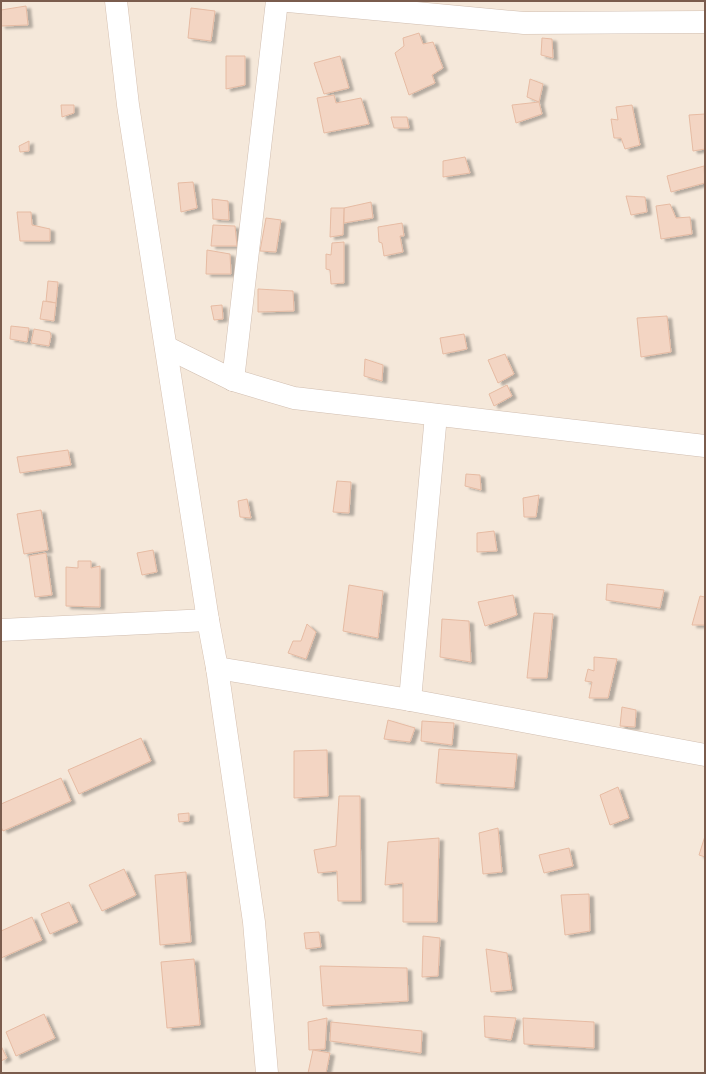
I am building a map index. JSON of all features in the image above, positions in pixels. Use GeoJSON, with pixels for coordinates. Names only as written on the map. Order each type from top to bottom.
{"type":"FeatureCollection","features":[{"type":"Feature","properties":{"kind":"street"},"geometry":{"type":"LineString","coordinates":[[116,1],[128,105],[208,620],[217,668],[254,922],[267,1073]]}},
{"type":"Feature","properties":{"kind":"street"},"geometry":{"type":"LineString","coordinates":[[233,380],[277,1]]}},
{"type":"Feature","properties":{"kind":"street"},"geometry":{"type":"LineString","coordinates":[[288,1],[524,22],[705,22]]}},
{"type":"Feature","properties":{"kind":"street"},"geometry":{"type":"LineString","coordinates":[[166,347],[233,380],[294,398],[705,446]]}},
{"type":"Feature","properties":{"kind":"street"},"geometry":{"type":"LineString","coordinates":[[410,700],[436,415]]}},
{"type":"Feature","properties":{"kind":"street"},"geometry":{"type":"LineString","coordinates":[[1,630],[208,620]]}},
{"type":"Feature","properties":{"kind":"street"},"geometry":{"type":"LineString","coordinates":[[217,668],[410,700],[705,756]]}},
{"type":"Feature","properties":{"kind":"shaded area"},"geometry":{"type":"Polygon","coordinates":[[[1,1],[705,1],[705,1073],[1,1073],[1,1]]]}},
{"type":"Feature","properties":{"kind":"building"},"geometry":{"type":"Polygon","coordinates":[[[26,6],[28,25],[1,26],[1,10],[26,6]]]}},
{"type":"Feature","properties":{"kind":"building"},"geometry":{"type":"Polygon","coordinates":[[[191,8],[215,11],[211,41],[188,38],[191,8]]]}},
{"type":"Feature","properties":{"kind":"building"},"geometry":{"type":"Polygon","coordinates":[[[419,33],[423,44],[433,42],[443,68],[432,75],[435,83],[409,95],[395,53],[404,46],[403,38],[419,33]]]}},
{"type":"Feature","properties":{"kind":"building"},"geometry":{"type":"Polygon","coordinates":[[[542,38],[552,39],[553,58],[541,55],[542,38]]]}},
{"type":"Feature","properties":{"kind":"building"},"geometry":{"type":"Polygon","coordinates":[[[226,56],[245,56],[245,85],[226,89],[226,56]]]}},
{"type":"Feature","properties":{"kind":"building"},"geometry":{"type":"Polygon","coordinates":[[[340,56],[349,88],[324,94],[314,63],[340,56]]]}},
{"type":"Feature","properties":{"kind":"building"},"geometry":{"type":"Polygon","coordinates":[[[530,79],[543,84],[539,102],[527,97],[530,79]]]}},
{"type":"Feature","properties":{"kind":"building"},"geometry":{"type":"Polygon","coordinates":[[[334,95],[336,103],[361,98],[369,124],[324,133],[317,98],[334,95]]]}},
{"type":"Feature","properties":{"kind":"building"},"geometry":{"type":"Polygon","coordinates":[[[539,102],[542,114],[516,123],[512,105],[539,102]]]}},
{"type":"Feature","properties":{"kind":"building"},"geometry":{"type":"Polygon","coordinates":[[[61,105],[74,105],[74,113],[62,117],[61,105]]]}},
{"type":"Feature","properties":{"kind":"building"},"geometry":{"type":"Polygon","coordinates":[[[632,105],[640,145],[625,149],[621,138],[614,138],[611,119],[618,120],[616,107],[632,105]]]}},
{"type":"Feature","properties":{"kind":"building"},"geometry":{"type":"Polygon","coordinates":[[[705,114],[705,149],[693,151],[689,115],[705,114]]]}},
{"type":"Feature","properties":{"kind":"building"},"geometry":{"type":"Polygon","coordinates":[[[391,117],[407,117],[409,128],[394,128],[391,117]]]}},
{"type":"Feature","properties":{"kind":"building"},"geometry":{"type":"Polygon","coordinates":[[[29,141],[29,151],[20,152],[19,146],[29,141]]]}},
{"type":"Feature","properties":{"kind":"building"},"geometry":{"type":"Polygon","coordinates":[[[465,157],[470,173],[443,177],[443,161],[465,157]]]}},
{"type":"Feature","properties":{"kind":"building"},"geometry":{"type":"Polygon","coordinates":[[[704,166],[705,183],[671,192],[667,176],[704,166]]]}},
{"type":"Feature","properties":{"kind":"building"},"geometry":{"type":"Polygon","coordinates":[[[193,182],[197,208],[181,212],[178,183],[193,182]]]}},
{"type":"Feature","properties":{"kind":"building"},"geometry":{"type":"Polygon","coordinates":[[[626,196],[645,197],[647,212],[631,215],[626,196]]]}},
{"type":"Feature","properties":{"kind":"building"},"geometry":{"type":"Polygon","coordinates":[[[212,199],[228,201],[229,220],[213,219],[212,199]]]}},
{"type":"Feature","properties":{"kind":"building"},"geometry":{"type":"Polygon","coordinates":[[[371,202],[373,218],[344,223],[344,208],[371,202]]]}},
{"type":"Feature","properties":{"kind":"building"},"geometry":{"type":"Polygon","coordinates":[[[670,204],[676,218],[690,217],[692,234],[661,239],[656,206],[670,204]]]}},
{"type":"Feature","properties":{"kind":"building"},"geometry":{"type":"Polygon","coordinates":[[[331,208],[344,208],[343,235],[330,237],[331,208]]]}},
{"type":"Feature","properties":{"kind":"building"},"geometry":{"type":"Polygon","coordinates":[[[17,212],[31,212],[32,225],[50,229],[50,241],[20,241],[17,212]]]}},
{"type":"Feature","properties":{"kind":"building"},"geometry":{"type":"Polygon","coordinates":[[[266,218],[281,220],[276,252],[260,251],[266,218]]]}},
{"type":"Feature","properties":{"kind":"building"},"geometry":{"type":"Polygon","coordinates":[[[402,223],[404,236],[400,236],[403,252],[384,256],[382,243],[379,242],[378,227],[402,223]]]}},
{"type":"Feature","properties":{"kind":"building"},"geometry":{"type":"Polygon","coordinates":[[[213,225],[235,226],[237,246],[211,246],[213,225]]]}},
{"type":"Feature","properties":{"kind":"building"},"geometry":{"type":"Polygon","coordinates":[[[344,242],[344,283],[331,284],[330,270],[326,269],[326,254],[331,255],[332,243],[344,242]]]}},
{"type":"Feature","properties":{"kind":"building"},"geometry":{"type":"Polygon","coordinates":[[[207,250],[230,254],[231,274],[206,274],[207,250]]]}},
{"type":"Feature","properties":{"kind":"building"},"geometry":{"type":"Polygon","coordinates":[[[48,281],[58,282],[56,303],[46,301],[48,281]]]}},
{"type":"Feature","properties":{"kind":"building"},"geometry":{"type":"Polygon","coordinates":[[[258,289],[293,291],[294,311],[258,312],[258,289]]]}},
{"type":"Feature","properties":{"kind":"building"},"geometry":{"type":"Polygon","coordinates":[[[43,301],[56,303],[54,321],[40,319],[43,301]]]}},
{"type":"Feature","properties":{"kind":"building"},"geometry":{"type":"Polygon","coordinates":[[[222,305],[223,319],[214,320],[211,306],[222,305]]]}},
{"type":"Feature","properties":{"kind":"building"},"geometry":{"type":"Polygon","coordinates":[[[667,316],[671,352],[641,357],[637,318],[667,316]]]}},
{"type":"Feature","properties":{"kind":"building"},"geometry":{"type":"Polygon","coordinates":[[[11,326],[29,328],[27,342],[10,339],[11,326]]]}},
{"type":"Feature","properties":{"kind":"building"},"geometry":{"type":"Polygon","coordinates":[[[34,329],[50,332],[51,336],[49,346],[31,343],[34,329]]]}},
{"type":"Feature","properties":{"kind":"building"},"geometry":{"type":"Polygon","coordinates":[[[464,334],[467,349],[443,354],[440,338],[464,334]]]}},
{"type":"Feature","properties":{"kind":"building"},"geometry":{"type":"Polygon","coordinates":[[[505,354],[514,374],[498,383],[488,360],[505,354]]]}},
{"type":"Feature","properties":{"kind":"building"},"geometry":{"type":"Polygon","coordinates":[[[365,359],[383,365],[382,381],[364,376],[365,359]]]}},
{"type":"Feature","properties":{"kind":"building"},"geometry":{"type":"Polygon","coordinates":[[[507,385],[512,396],[494,406],[489,394],[507,385]]]}},
{"type":"Feature","properties":{"kind":"building"},"geometry":{"type":"Polygon","coordinates":[[[68,450],[71,465],[20,473],[17,457],[68,450]]]}},
{"type":"Feature","properties":{"kind":"building"},"geometry":{"type":"Polygon","coordinates":[[[466,474],[480,475],[481,490],[465,486],[466,474]]]}},
{"type":"Feature","properties":{"kind":"building"},"geometry":{"type":"Polygon","coordinates":[[[337,481],[351,482],[349,513],[333,512],[337,481]]]}},
{"type":"Feature","properties":{"kind":"building"},"geometry":{"type":"Polygon","coordinates":[[[539,495],[536,517],[524,517],[523,498],[539,495]]]}},
{"type":"Feature","properties":{"kind":"building"},"geometry":{"type":"Polygon","coordinates":[[[247,499],[251,518],[240,517],[238,501],[247,499]]]}},
{"type":"Feature","properties":{"kind":"building"},"geometry":{"type":"Polygon","coordinates":[[[41,510],[48,550],[24,554],[17,514],[41,510]]]}},
{"type":"Feature","properties":{"kind":"building"},"geometry":{"type":"Polygon","coordinates":[[[494,531],[497,551],[477,552],[477,533],[494,531]]]}},
{"type":"Feature","properties":{"kind":"building"},"geometry":{"type":"Polygon","coordinates":[[[153,550],[157,572],[142,575],[137,553],[153,550]]]}},
{"type":"Feature","properties":{"kind":"building"},"geometry":{"type":"Polygon","coordinates":[[[46,553],[52,595],[35,597],[29,556],[46,553]]]}},
{"type":"Feature","properties":{"kind":"building"},"geometry":{"type":"Polygon","coordinates":[[[78,561],[91,561],[91,568],[100,566],[100,607],[66,606],[66,567],[78,568],[78,561]]]}},
{"type":"Feature","properties":{"kind":"building"},"geometry":{"type":"Polygon","coordinates":[[[607,584],[664,590],[660,608],[606,600],[607,584]]]}},
{"type":"Feature","properties":{"kind":"building"},"geometry":{"type":"Polygon","coordinates":[[[349,585],[383,591],[378,638],[343,631],[349,585]]]}},
{"type":"Feature","properties":{"kind":"building"},"geometry":{"type":"Polygon","coordinates":[[[513,595],[517,615],[485,626],[478,602],[513,595]]]}},
{"type":"Feature","properties":{"kind":"building"},"geometry":{"type":"Polygon","coordinates":[[[700,596],[705,597],[705,625],[692,625],[700,596]]]}},
{"type":"Feature","properties":{"kind":"building"},"geometry":{"type":"Polygon","coordinates":[[[534,613],[553,614],[547,678],[527,678],[534,613]]]}},
{"type":"Feature","properties":{"kind":"building"},"geometry":{"type":"Polygon","coordinates":[[[442,619],[469,621],[471,662],[440,657],[442,619]]]}},
{"type":"Feature","properties":{"kind":"building"},"geometry":{"type":"Polygon","coordinates":[[[307,624],[316,632],[306,659],[288,653],[293,641],[301,641],[307,624]]]}},
{"type":"Feature","properties":{"kind":"building"},"geometry":{"type":"Polygon","coordinates":[[[594,657],[617,659],[608,698],[589,698],[592,682],[585,681],[588,669],[594,671],[594,657]]]}},
{"type":"Feature","properties":{"kind":"building"},"geometry":{"type":"Polygon","coordinates":[[[622,707],[636,710],[635,727],[620,726],[622,707]]]}},
{"type":"Feature","properties":{"kind":"building"},"geometry":{"type":"Polygon","coordinates":[[[388,720],[415,728],[410,742],[384,739],[388,720]]]}},
{"type":"Feature","properties":{"kind":"building"},"geometry":{"type":"Polygon","coordinates":[[[422,721],[454,723],[452,745],[421,741],[422,721]]]}},
{"type":"Feature","properties":{"kind":"building"},"geometry":{"type":"Polygon","coordinates":[[[141,738],[151,761],[79,794],[68,770],[141,738]]]}},
{"type":"Feature","properties":{"kind":"building"},"geometry":{"type":"Polygon","coordinates":[[[439,749],[517,754],[514,788],[436,783],[439,749]]]}},
{"type":"Feature","properties":{"kind":"building"},"geometry":{"type":"Polygon","coordinates":[[[327,750],[328,796],[294,798],[294,751],[327,750]]]}},
{"type":"Feature","properties":{"kind":"building"},"geometry":{"type":"Polygon","coordinates":[[[61,778],[71,801],[3,831],[1,827],[1,804],[61,778]]]}},
{"type":"Feature","properties":{"kind":"building"},"geometry":{"type":"Polygon","coordinates":[[[618,787],[629,818],[610,825],[600,795],[618,787]]]}},
{"type":"Feature","properties":{"kind":"building"},"geometry":{"type":"Polygon","coordinates":[[[339,796],[360,796],[361,901],[338,901],[337,871],[318,873],[314,850],[336,846],[339,796]]]}},
{"type":"Feature","properties":{"kind":"building"},"geometry":{"type":"Polygon","coordinates":[[[189,813],[189,821],[179,822],[178,814],[189,813]]]}},
{"type":"Feature","properties":{"kind":"building"},"geometry":{"type":"Polygon","coordinates":[[[498,828],[502,872],[483,874],[479,833],[498,828]]]}},
{"type":"Feature","properties":{"kind":"building"},"geometry":{"type":"Polygon","coordinates":[[[705,836],[705,857],[699,855],[705,836]]]}},
{"type":"Feature","properties":{"kind":"building"},"geometry":{"type":"Polygon","coordinates":[[[439,838],[437,922],[403,922],[403,883],[385,885],[388,842],[439,838]]]}},
{"type":"Feature","properties":{"kind":"building"},"geometry":{"type":"Polygon","coordinates":[[[569,848],[573,866],[544,873],[539,855],[569,848]]]}},
{"type":"Feature","properties":{"kind":"building"},"geometry":{"type":"Polygon","coordinates":[[[124,869],[136,895],[102,911],[89,885],[124,869]]]}},
{"type":"Feature","properties":{"kind":"building"},"geometry":{"type":"Polygon","coordinates":[[[186,872],[191,942],[160,945],[155,875],[186,872]]]}},
{"type":"Feature","properties":{"kind":"building"},"geometry":{"type":"Polygon","coordinates":[[[589,894],[590,931],[565,935],[561,895],[589,894]]]}},
{"type":"Feature","properties":{"kind":"building"},"geometry":{"type":"Polygon","coordinates":[[[69,902],[78,922],[50,934],[41,914],[69,902]]]}},
{"type":"Feature","properties":{"kind":"building"},"geometry":{"type":"Polygon","coordinates":[[[32,917],[42,940],[1,958],[1,931],[32,917]]]}},
{"type":"Feature","properties":{"kind":"building"},"geometry":{"type":"Polygon","coordinates":[[[319,932],[321,947],[306,949],[304,933],[319,932]]]}},
{"type":"Feature","properties":{"kind":"building"},"geometry":{"type":"Polygon","coordinates":[[[423,936],[440,938],[438,976],[422,977],[423,936]]]}},
{"type":"Feature","properties":{"kind":"building"},"geometry":{"type":"Polygon","coordinates":[[[486,949],[507,953],[512,990],[491,992],[486,949]]]}},
{"type":"Feature","properties":{"kind":"building"},"geometry":{"type":"Polygon","coordinates":[[[194,959],[200,1025],[167,1028],[161,962],[194,959]]]}},
{"type":"Feature","properties":{"kind":"building"},"geometry":{"type":"Polygon","coordinates":[[[320,966],[407,968],[408,1001],[323,1006],[320,966]]]}},
{"type":"Feature","properties":{"kind":"building"},"geometry":{"type":"Polygon","coordinates":[[[44,1014],[55,1038],[16,1056],[6,1032],[44,1014]]]}},
{"type":"Feature","properties":{"kind":"building"},"geometry":{"type":"Polygon","coordinates":[[[484,1016],[516,1018],[511,1040],[485,1037],[484,1016]]]}},
{"type":"Feature","properties":{"kind":"building"},"geometry":{"type":"Polygon","coordinates":[[[327,1018],[325,1049],[309,1050],[308,1022],[327,1018]]]}},
{"type":"Feature","properties":{"kind":"building"},"geometry":{"type":"Polygon","coordinates":[[[523,1018],[594,1022],[594,1048],[524,1044],[523,1018]]]}},
{"type":"Feature","properties":{"kind":"building"},"geometry":{"type":"Polygon","coordinates":[[[331,1022],[422,1031],[421,1053],[330,1041],[331,1022]]]}},
{"type":"Feature","properties":{"kind":"building"},"geometry":{"type":"Polygon","coordinates":[[[1,1046],[7,1058],[1,1061],[1,1046]]]}},
{"type":"Feature","properties":{"kind":"building"},"geometry":{"type":"Polygon","coordinates":[[[313,1050],[330,1053],[326,1073],[308,1073],[313,1050]]]}}]}
